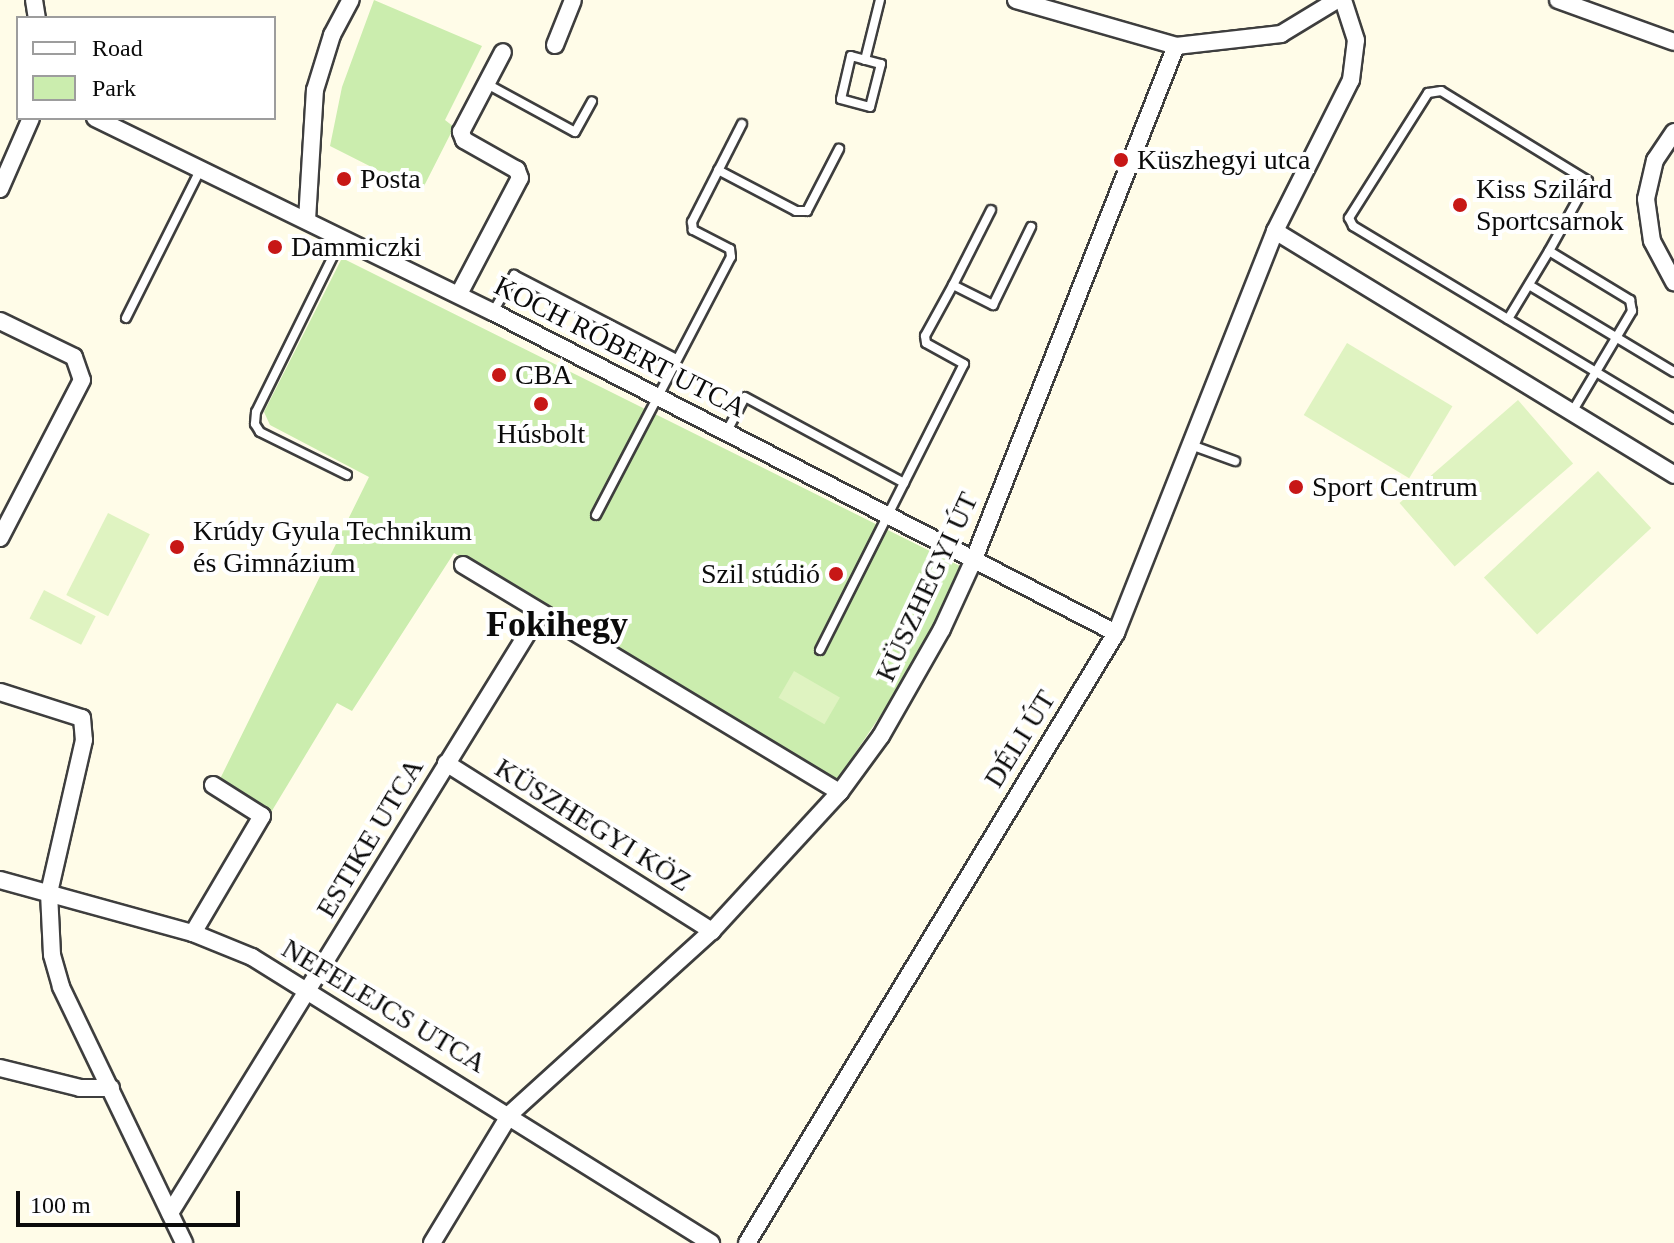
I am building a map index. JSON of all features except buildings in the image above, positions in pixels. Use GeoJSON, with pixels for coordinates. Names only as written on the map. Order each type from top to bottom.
{"type":"FeatureCollection","features":[{"type":"Feature","properties":{"kind":"street"},"geometry":{"type":"LineString","coordinates":[[307,220],[315,90],[332,35],[351,0]]}},
{"type":"Feature","properties":{"kind":"street"},"geometry":{"type":"LineString","coordinates":[[555,45],[573,0]]}},
{"type":"Feature","properties":{"kind":"street"},"geometry":{"type":"LineString","coordinates":[[1016,0],[1176,46],[1281,34],[1337,0]]}},
{"type":"Feature","properties":{"kind":"street","name":"DÉLI ÚT"},"geometry":{"type":"LineString","coordinates":[[747,1243],[1116,633],[1275,231],[1351,80],[1356,40],[1343,0]]}},
{"type":"Feature","properties":{"kind":"street"},"geometry":{"type":"LineString","coordinates":[[1558,0],[1674,42]]}},
{"type":"Feature","properties":{"kind":"street","name":"KÜSZHEGYI ÚT"},"geometry":{"type":"LineString","coordinates":[[432,1243],[510,1114],[712,931],[840,792],[915,678],[974,559],[1176,46]]}},
{"type":"Feature","properties":{"kind":"street"},"geometry":{"type":"LineString","coordinates":[[459,294],[520,178],[517,170],[464,140],[461,132],[503,52]]}},
{"type":"Feature","properties":{"kind":"street"},"geometry":{"type":"LineString","coordinates":[[0,189],[30,120]]}},
{"type":"Feature","properties":{"kind":"street","name":"KOCH RÓBERT UTCA"},"geometry":{"type":"LineString","coordinates":[[99,120],[459,294],[1116,633]]}},
{"type":"Feature","properties":{"kind":"street"},"geometry":{"type":"LineString","coordinates":[[1674,132],[1655,160],[1646,199],[1652,241],[1674,282]]}},
{"type":"Feature","properties":{"kind":"street"},"geometry":{"type":"LineString","coordinates":[[1275,231],[1674,475]]}},
{"type":"Feature","properties":{"kind":"street"},"geometry":{"type":"LineString","coordinates":[[0,321],[74,357],[82,380],[0,538]]}},
{"type":"Feature","properties":{"kind":"street"},"geometry":{"type":"LineString","coordinates":[[463,565],[840,792]]}},
{"type":"Feature","properties":{"kind":"street","name":"ESTIKE UTCA"},"geometry":{"type":"LineString","coordinates":[[170,1213],[540,613]]}},
{"type":"Feature","properties":{"kind":"street"},"geometry":{"type":"LineString","coordinates":[[0,692],[82,718],[84,740],[49,893],[52,955],[61,987],[184,1243]]}},
{"type":"Feature","properties":{"kind":"street","name":"KÜSZHEGYI KÖZ"},"geometry":{"type":"LineString","coordinates":[[446,763],[712,931]]}},
{"type":"Feature","properties":{"kind":"street"},"geometry":{"type":"LineString","coordinates":[[193,933],[262,816],[213,785]]}},
{"type":"Feature","properties":{"kind":"street","name":"NEFELEJCS UTCA"},"geometry":{"type":"LineString","coordinates":[[0,880],[193,933],[252,957],[510,1114],[711,1243]]}},
{"type":"Feature","properties":{"kind":"street"},"geometry":{"type":"LineString","coordinates":[[0,1068],[80,1088],[111,1088]]}},
{"type":"Feature","properties":{"kind":"lane"},"geometry":{"type":"LineString","coordinates":[[865,60],[880,0]]}},
{"type":"Feature","properties":{"kind":"lane"},"geometry":{"type":"LineString","coordinates":[[851,56],[865,60],[881,64],[870,107],[841,99],[851,56]]}},
{"type":"Feature","properties":{"kind":"lane"},"geometry":{"type":"LineString","coordinates":[[486,84],[575,132],[592,101]]}},
{"type":"Feature","properties":{"kind":"lane"},"geometry":{"type":"LineString","coordinates":[[1508,319],[1588,181],[1441,91],[1428,93],[1349,218],[1353,226],[1674,419]]}},
{"type":"Feature","properties":{"kind":"lane"},"geometry":{"type":"LineString","coordinates":[[596,515],[731,257],[730,249],[693,230],[718,170],[742,124]]}},
{"type":"Feature","properties":{"kind":"lane"},"geometry":{"type":"LineString","coordinates":[[718,170],[796,211],[807,211],[839,149]]}},
{"type":"Feature","properties":{"kind":"lane"},"geometry":{"type":"LineString","coordinates":[[126,318],[200,169]]}},
{"type":"Feature","properties":{"kind":"lane"},"geometry":{"type":"LineString","coordinates":[[820,650],[964,364],[926,343],[925,336],[991,210]]}},
{"type":"Feature","properties":{"kind":"lane"},"geometry":{"type":"LineString","coordinates":[[953,285],[993,305],[1031,227]]}},
{"type":"Feature","properties":{"kind":"lane"},"geometry":{"type":"LineString","coordinates":[[343,237],[256,412],[255,424],[260,432],[347,475]]}},
{"type":"Feature","properties":{"kind":"lane"},"geometry":{"type":"LineString","coordinates":[[1549,251],[1630,300],[1632,311],[1572,412]]}},
{"type":"Feature","properties":{"kind":"lane"},"geometry":{"type":"LineString","coordinates":[[493,312],[514,275],[677,359]]}},
{"type":"Feature","properties":{"kind":"lane"},"geometry":{"type":"LineString","coordinates":[[1529,285],[1674,372]]}},
{"type":"Feature","properties":{"kind":"lane"},"geometry":{"type":"LineString","coordinates":[[727,431],[745,397],[904,483]]}},
{"type":"Feature","properties":{"kind":"lane"},"geometry":{"type":"LineString","coordinates":[[1191,445],[1235,461]]}},
{"type":"Feature","properties":{"kind":"green space"},"geometry":{"type":"Polygon","coordinates":[[[374,0],[482,46],[445,120],[454,127],[421,192],[330,146],[342,87],[374,0]]]}},
{"type":"Feature","properties":{"kind":"green space"},"geometry":{"type":"Polygon","coordinates":[[[342,258],[962,567],[911,670],[835,783],[454,553],[352,711],[337,703],[270,814],[219,781],[369,477],[270,425],[264,412],[342,258]]]}},
{"type":"Feature","properties":{"kind":"green space"},"geometry":{"type":"Polygon","coordinates":[[[1347,343],[1452,406],[1409,478],[1304,415],[1347,343]]]}},
{"type":"Feature","properties":{"kind":"green space"},"geometry":{"type":"Polygon","coordinates":[[[1518,400],[1573,463],[1455,566],[1400,503],[1518,400]]]}},
{"type":"Feature","properties":{"kind":"green space"},"geometry":{"type":"Polygon","coordinates":[[[1598,471],[1651,528],[1537,634],[1484,577],[1598,471]]]}},
{"type":"Feature","properties":{"kind":"green space"},"geometry":{"type":"Polygon","coordinates":[[[108,513],[150,534],[108,616],[66,595],[108,513]]]}},
{"type":"Feature","properties":{"kind":"green space"},"geometry":{"type":"Polygon","coordinates":[[[44,590],[96,616],[81,645],[29,619],[44,590]]]}},
{"type":"Feature","properties":{"kind":"green space"},"geometry":{"type":"Polygon","coordinates":[[[794,671],[840,698],[824,724],[778,698],[794,671]]]}},
{"type":"Feature","properties":{"kind":"place","name":"Küszhegyi utca"},"geometry":{"type":"Point","coordinates":[1121,160]}},
{"type":"Feature","properties":{"kind":"place","name":"Posta"},"geometry":{"type":"Point","coordinates":[344,179]}},
{"type":"Feature","properties":{"kind":"place","name":"Kiss Szilárd Sportcsarnok"},"geometry":{"type":"Point","coordinates":[1460,205]}},
{"type":"Feature","properties":{"kind":"place","name":"Dammiczki"},"geometry":{"type":"Point","coordinates":[275,247]}},
{"type":"Feature","properties":{"kind":"place","name":"CBA"},"geometry":{"type":"Point","coordinates":[499,375]}},
{"type":"Feature","properties":{"kind":"place","name":"Húsbolt"},"geometry":{"type":"Point","coordinates":[541,404]}},
{"type":"Feature","properties":{"kind":"place","name":"Sport Centrum"},"geometry":{"type":"Point","coordinates":[1296,487]}},
{"type":"Feature","properties":{"kind":"place","name":"Krúdy Gyula Technikum és Gimnázium"},"geometry":{"type":"Point","coordinates":[177,547]}},
{"type":"Feature","properties":{"kind":"place","name":"Szil stúdió"},"geometry":{"type":"Point","coordinates":[836,574]}},
{"type":"Feature","properties":{"kind":"district","name":"Fokihegy"},"geometry":{"type":"Point","coordinates":[557,625]}}]}
